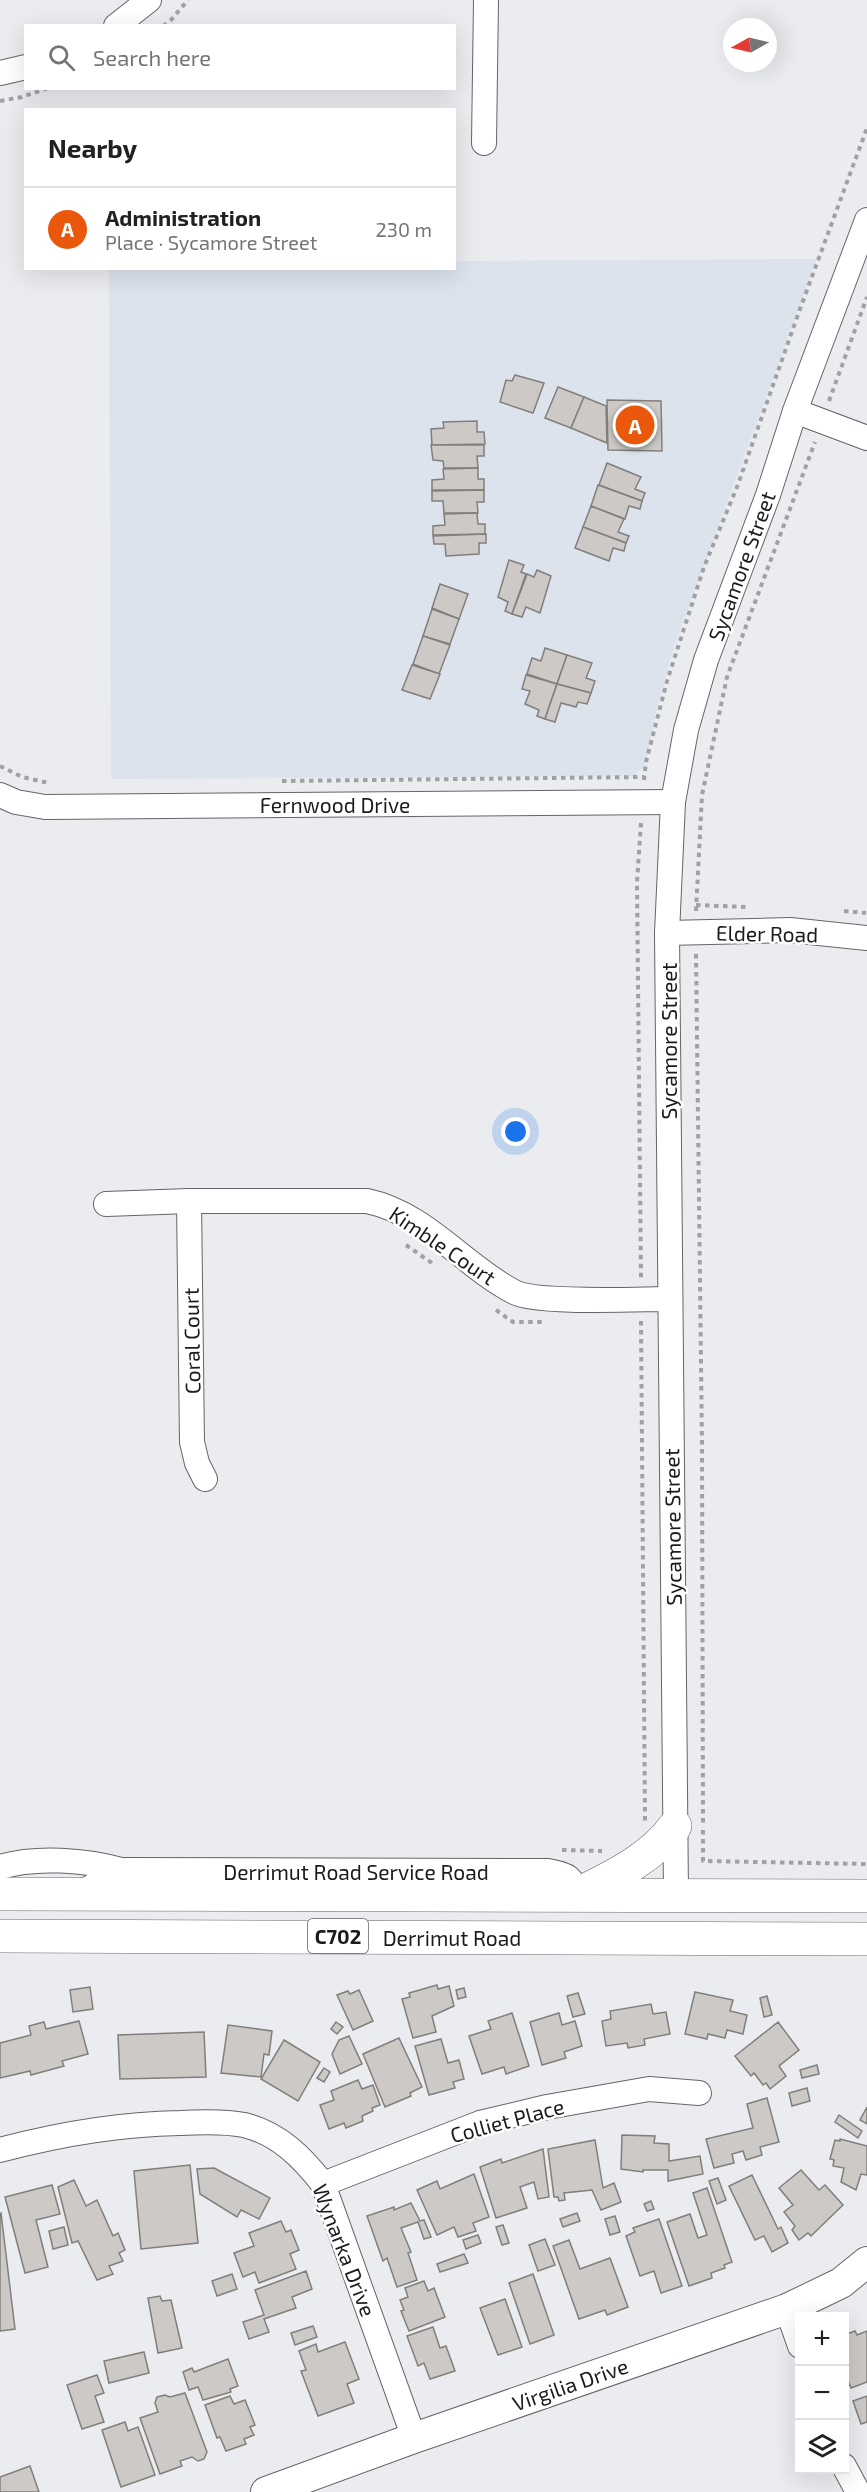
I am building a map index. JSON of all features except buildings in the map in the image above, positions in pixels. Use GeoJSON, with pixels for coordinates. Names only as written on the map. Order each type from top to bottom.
{"type":"FeatureCollection","features":[{"type":"Feature","properties":{"kind":"highway"},"geometry":{"type":"LineString","coordinates":[[575,1895],[614,1875],[662,1844],[660,1829]]}},
{"type":"Feature","properties":{"kind":"highway","name":"Derrimut Road"},"geometry":{"type":"LineString","coordinates":[[0,1893],[867,1896]]}},
{"type":"Feature","properties":{"kind":"highway"},"geometry":{"type":"LineString","coordinates":[[236,1894],[275,1905],[294,1917],[298,1936]]}},
{"type":"Feature","properties":{"kind":"highway"},"geometry":{"type":"LineString","coordinates":[[676,1895],[676,1937]]}},
{"type":"Feature","properties":{"kind":"highway","name":"Derrimut Road"},"geometry":{"type":"LineString","coordinates":[[0,1936],[867,1939]]}},
{"type":"Feature","properties":{"kind":"street"},"geometry":{"type":"LineString","coordinates":[[119,24],[149,0]]}},
{"type":"Feature","properties":{"kind":"street"},"geometry":{"type":"LineString","coordinates":[[484,143],[486,0]]}},
{"type":"Feature","properties":{"kind":"street"},"geometry":{"type":"LineString","coordinates":[[0,73],[24,68]]}},
{"type":"Feature","properties":{"kind":"street","name":"Sycamore Street"},"geometry":{"type":"LineString","coordinates":[[676,1895],[660,1829],[670,1299],[667,933],[673,802],[686,730],[706,660],[768,495],[795,411],[867,220]]}},
{"type":"Feature","properties":{"kind":"street"},"geometry":{"type":"LineString","coordinates":[[795,411],[867,438]]}},
{"type":"Feature","properties":{"kind":"street","name":"Fernwood Drive"},"geometry":{"type":"LineString","coordinates":[[0,795],[16,802],[45,807],[673,802]]}},
{"type":"Feature","properties":{"kind":"street","name":"Elder Road"},"geometry":{"type":"LineString","coordinates":[[667,933],[790,930],[867,938]]}},
{"type":"Feature","properties":{"kind":"street","name":"Kimble Court"},"geometry":{"type":"LineString","coordinates":[[106,1204],[339,1200],[385,1205],[413,1219],[516,1294],[641,1310],[670,1299]]}},
{"type":"Feature","properties":{"kind":"street","name":"Coral Court"},"geometry":{"type":"LineString","coordinates":[[189,1201],[192,1442],[197,1463],[205,1479]]}},
{"type":"Feature","properties":{"kind":"street","name":"Derrimut Road Service Road"},"geometry":{"type":"LineString","coordinates":[[0,1870],[34,1862],[96,1863],[121,1870],[548,1871],[567,1876],[574,1884],[575,1895]]}},
{"type":"Feature","properties":{"kind":"street","name":"Derrimut Road Service Road"},"geometry":{"type":"LineString","coordinates":[[0,1870],[18,1874],[67,1894],[121,1870]]}},
{"type":"Feature","properties":{"kind":"street","name":"Colliet Place"},"geometry":{"type":"LineString","coordinates":[[323,2184],[491,2120],[649,2089],[699,2093]]}},
{"type":"Feature","properties":{"kind":"street","name":"Wynarka Drive"},"geometry":{"type":"LineString","coordinates":[[0,2150],[57,2135],[136,2124],[201,2122],[244,2125],[288,2146],[307,2163],[323,2184],[414,2438]]}},
{"type":"Feature","properties":{"kind":"street","name":"Virgilia Drive"},"geometry":{"type":"LineString","coordinates":[[266,2492],[414,2438],[787,2309],[841,2283],[867,2262]]}},
{"type":"Feature","properties":{"kind":"street"},"geometry":{"type":"LineString","coordinates":[[787,2309],[795,2332]]}},
{"type":"Feature","properties":{"kind":"street"},"geometry":{"type":"LineString","coordinates":[[848,2474],[858,2492]]}},
{"type":"Feature","properties":{"kind":"path"},"geometry":{"type":"LineString","coordinates":[[166,24],[188,0]]}},
{"type":"Feature","properties":{"kind":"path"},"geometry":{"type":"LineString","coordinates":[[0,101],[42,90]]}},
{"type":"Feature","properties":{"kind":"path"},"geometry":{"type":"LineString","coordinates":[[660,1829],[641,1310],[637,882],[644,777],[667,681],[704,567],[737,487],[771,387],[867,128]]}},
{"type":"Feature","properties":{"kind":"path"},"geometry":{"type":"LineString","coordinates":[[867,297],[727,677],[702,795],[695,932],[702,1444],[703,1861],[867,1864]]}},
{"type":"Feature","properties":{"kind":"path"},"geometry":{"type":"LineString","coordinates":[[0,766],[22,777],[59,783]]}},
{"type":"Feature","properties":{"kind":"path"},"geometry":{"type":"LineString","coordinates":[[279,781],[644,777]]}},
{"type":"Feature","properties":{"kind":"path"},"geometry":{"type":"LineString","coordinates":[[404,1243],[440,1269]]}},
{"type":"Feature","properties":{"kind":"path"},"geometry":{"type":"LineString","coordinates":[[495,1309],[513,1322],[548,1322]]}},
{"type":"Feature","properties":{"kind":"path"},"geometry":{"type":"LineString","coordinates":[[630,1322],[641,1310]]}},
{"type":"Feature","properties":{"kind":"path"},"geometry":{"type":"LineString","coordinates":[[558,1850],[604,1851]]}},
{"type":"Feature","properties":{"kind":"shaded area"},"geometry":{"type":"Polygon","coordinates":[[[817,259],[674,647],[656,712],[645,766],[633,776],[111,779],[109,270],[456,270],[456,261],[817,259]]]}},
{"type":"Feature","properties":{"kind":"place","name":"Administration"},"geometry":{"type":"Point","coordinates":[635,425]}}]}
